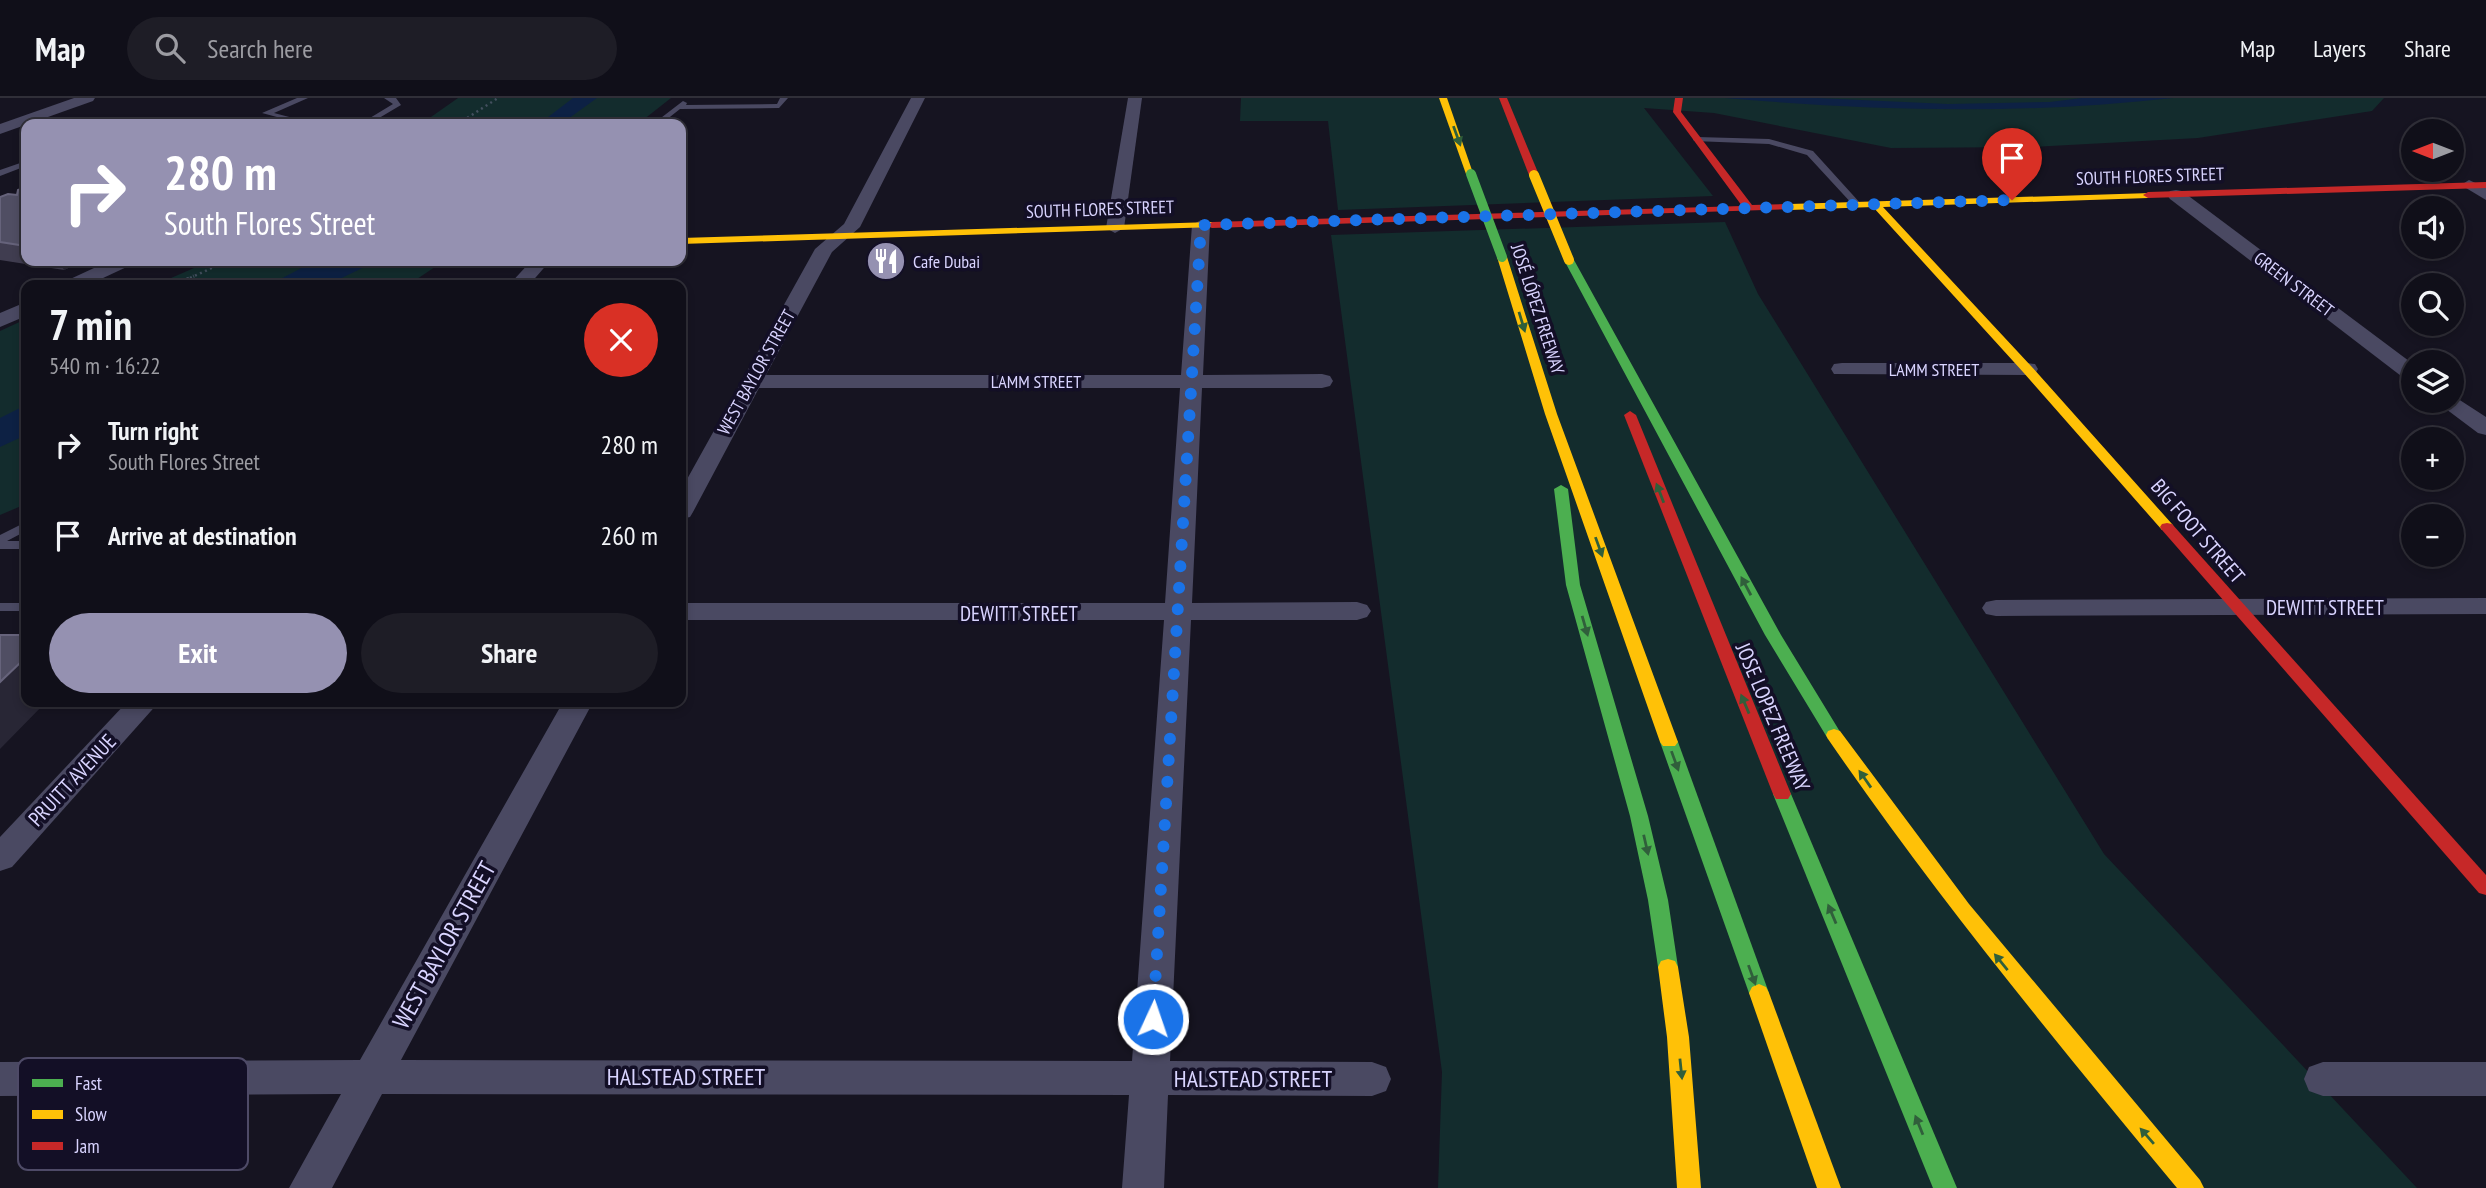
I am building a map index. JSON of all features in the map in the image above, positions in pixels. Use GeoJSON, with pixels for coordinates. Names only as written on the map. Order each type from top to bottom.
{"type":"FeatureCollection","features":[{"type":"Feature","properties":{"kind":"main road","name":"JOSÉ LÓPEZ FREEWAY"},"geometry":{"type":"LineString","coordinates":[[1443,98],[1502,257],[1551,414]]}},
{"type":"Feature","properties":{"kind":"main road"},"geometry":{"type":"LineString","coordinates":[[1678,105],[1697,138],[1748,207]]}},
{"type":"Feature","properties":{"kind":"main road"},"geometry":{"type":"LineString","coordinates":[[1506,106],[1569,260],[1773,635],[1835,736],[1908,841],[1991,950],[2192,1188]]}},
{"type":"Feature","properties":{"kind":"main road","name":"SOUTH FLORES STREET"},"geometry":{"type":"LineString","coordinates":[[686,242],[2477,185]]}},
{"type":"Feature","properties":{"kind":"main road","name":"BIG FOOT STREET"},"geometry":{"type":"LineString","coordinates":[[1875,204],[2027,369],[2486,888]]}},
{"type":"Feature","properties":{"kind":"main road","name":"JOSE LOPEZ FREEWAY"},"geometry":{"type":"LineString","coordinates":[[1569,260],[1710,621],[1945,1188]]}},
{"type":"Feature","properties":{"kind":"main road"},"geometry":{"type":"LineString","coordinates":[[1551,414],[1573,585],[1639,816],[1669,959],[1685,1103],[1689,1188]]}},
{"type":"Feature","properties":{"kind":"main road"},"geometry":{"type":"LineString","coordinates":[[1551,414],[1829,1188]]}},
{"type":"Feature","properties":{"kind":"street"},"geometry":{"type":"LineString","coordinates":[[28,119],[88,98]]}},
{"type":"Feature","properties":{"kind":"street","name":"WEST BAYLOR STREET"},"geometry":{"type":"LineString","coordinates":[[686,503],[824,249],[851,227],[918,98]]}},
{"type":"Feature","properties":{"kind":"street"},"geometry":{"type":"LineString","coordinates":[[1115,228],[1135,98]]}},
{"type":"Feature","properties":{"kind":"street"},"geometry":{"type":"LineString","coordinates":[[0,129],[21,122]]}},
{"type":"Feature","properties":{"kind":"street"},"geometry":{"type":"LineString","coordinates":[[2477,185],[2486,195]]}},
{"type":"Feature","properties":{"kind":"street","name":"GREEN STREET"},"geometry":{"type":"LineString","coordinates":[[2176,195],[2401,364]]}},
{"type":"Feature","properties":{"kind":"street"},"geometry":{"type":"LineString","coordinates":[[1143,1188],[1201,225]]}},
{"type":"Feature","properties":{"kind":"street"},"geometry":{"type":"LineString","coordinates":[[84,280],[113,266]]}},
{"type":"Feature","properties":{"kind":"street"},"geometry":{"type":"LineString","coordinates":[[524,280],[536,266]]}},
{"type":"Feature","properties":{"kind":"street"},"geometry":{"type":"LineString","coordinates":[[0,321],[21,310]]}},
{"type":"Feature","properties":{"kind":"street","name":"LAMM STREET"},"geometry":{"type":"LineString","coordinates":[[1842,369],[2027,369]]}},
{"type":"Feature","properties":{"kind":"street","name":"LAMM STREET"},"geometry":{"type":"LineString","coordinates":[[751,382],[1322,381]]}},
{"type":"Feature","properties":{"kind":"street"},"geometry":{"type":"LineString","coordinates":[[2464,412],[2486,428]]}},
{"type":"Feature","properties":{"kind":"street","name":"DEWITT STREET"},"geometry":{"type":"LineString","coordinates":[[1996,607],[2486,606]]}},
{"type":"Feature","properties":{"kind":"street","name":"DEWITT STREET"},"geometry":{"type":"LineString","coordinates":[[686,612],[1356,611]]}},
{"type":"Feature","properties":{"kind":"street","name":"PRUITT AVENUE"},"geometry":{"type":"LineString","coordinates":[[0,858],[139,707]]}},
{"type":"Feature","properties":{"kind":"street","name":"WEST BAYLOR STREET"},"geometry":{"type":"LineString","coordinates":[[310,1188],[575,707]]}},
{"type":"Feature","properties":{"kind":"street","name":"HALSTEAD STREET"},"geometry":{"type":"LineString","coordinates":[[248,1077],[1371,1079]]}},
{"type":"Feature","properties":{"kind":"street","name":"HALSTEAD STREET"},"geometry":{"type":"LineString","coordinates":[[0,1079],[18,1079]]}},
{"type":"Feature","properties":{"kind":"street"},"geometry":{"type":"LineString","coordinates":[[2323,1079],[2486,1079]]}},
{"type":"Feature","properties":{"kind":"lane"},"geometry":{"type":"LineString","coordinates":[[291,119],[266,113],[304,98]]}},
{"type":"Feature","properties":{"kind":"lane"},"geometry":{"type":"LineString","coordinates":[[373,119],[397,106],[393,99],[388,98]]}},
{"type":"Feature","properties":{"kind":"lane"},"geometry":{"type":"LineString","coordinates":[[663,119],[691,98]]}},
{"type":"Feature","properties":{"kind":"lane"},"geometry":{"type":"LineString","coordinates":[[677,107],[779,106],[784,98]]}},
{"type":"Feature","properties":{"kind":"lane"},"geometry":{"type":"LineString","coordinates":[[1697,138],[1778,144],[1803,150],[1810,153],[1857,204]]}},
{"type":"Feature","properties":{"kind":"lane"},"geometry":{"type":"LineString","coordinates":[[0,173],[21,165]]}},
{"type":"Feature","properties":{"kind":"lane"},"geometry":{"type":"LineString","coordinates":[[0,542],[21,529]]}},
{"type":"Feature","properties":{"kind":"lane"},"geometry":{"type":"LineString","coordinates":[[0,542],[21,544]]}},
{"type":"Feature","properties":{"kind":"lane"},"geometry":{"type":"LineString","coordinates":[[0,607],[21,607]]}},
{"type":"Feature","properties":{"kind":"path"},"geometry":{"type":"LineString","coordinates":[[466,119],[498,98]]}},
{"type":"Feature","properties":{"kind":"path"},"geometry":{"type":"LineString","coordinates":[[185,280],[216,266]]}},
{"type":"Feature","properties":{"kind":"green space"},"geometry":{"type":"Polygon","coordinates":[[[458,98],[671,98],[644,119],[428,119],[458,98]]]}},
{"type":"Feature","properties":{"kind":"green space"},"geometry":{"type":"Polygon","coordinates":[[[1241,98],[2384,98],[2372,111],[2198,138],[2030,147],[1891,148],[1714,113],[1644,108],[1713,196],[1338,210],[1328,121],[1240,121],[1241,98]]]}},
{"type":"Feature","properties":{"kind":"green space"},"geometry":{"type":"Polygon","coordinates":[[[1725,222],[1758,294],[2104,854],[2417,1188],[1438,1188],[1442,1072],[1331,235],[1725,222]]]}},
{"type":"Feature","properties":{"kind":"green space"},"geometry":{"type":"Polygon","coordinates":[[[199,266],[436,266],[416,280],[166,280],[199,266]]]}},
{"type":"Feature","properties":{"kind":"green space"},"geometry":{"type":"Polygon","coordinates":[[[21,321],[21,506],[0,515],[0,331],[21,321]]]}},
{"type":"Feature","properties":{"kind":"water"},"geometry":{"type":"Polygon","coordinates":[[[573,98],[597,98],[568,119],[546,119],[573,98]]]}},
{"type":"Feature","properties":{"kind":"water"},"geometry":{"type":"Polygon","coordinates":[[[1725,98],[1817,98],[1948,104],[2050,102],[2082,98],[2173,98],[2061,107],[1949,109],[1837,106],[1725,98]]]}},
{"type":"Feature","properties":{"kind":"water"},"geometry":{"type":"Polygon","coordinates":[[[305,266],[367,266],[337,280],[279,280],[305,266]]]}},
{"type":"Feature","properties":{"kind":"water"},"geometry":{"type":"Polygon","coordinates":[[[21,408],[21,437],[0,447],[0,418],[21,408]]]}},
{"type":"Feature","properties":{"kind":"building"},"geometry":{"type":"Polygon","coordinates":[[[21,189],[21,245],[0,242],[0,197],[17,195],[21,189]]]}},
{"type":"Feature","properties":{"kind":"building"},"geometry":{"type":"Polygon","coordinates":[[[0,635],[21,635],[21,662],[0,682],[0,635]]]}},
{"type":"Feature","properties":{"kind":"traffic: fast"},"geometry":{"type":"LineString","coordinates":[[1471,174],[1502,257]]}},
{"type":"Feature","properties":{"kind":"traffic: fast"},"geometry":{"type":"LineString","coordinates":[[1569,260],[1773,635],[1834,735]]}},
{"type":"Feature","properties":{"kind":"traffic: fast"},"geometry":{"type":"LineString","coordinates":[[1561,489],[1573,585],[1639,816],[1658,900],[1668,967]]}},
{"type":"Feature","properties":{"kind":"traffic: fast"},"geometry":{"type":"LineString","coordinates":[[1669,742],[1759,993]]}},
{"type":"Feature","properties":{"kind":"traffic: fast"},"geometry":{"type":"LineString","coordinates":[[1782,794],[1945,1188]]}},
{"type":"Feature","properties":{"kind":"traffic: slow"},"geometry":{"type":"LineString","coordinates":[[1443,98],[1471,174]]}},
{"type":"Feature","properties":{"kind":"traffic: slow"},"geometry":{"type":"LineString","coordinates":[[1534,175],[1569,260]]}},
{"type":"Feature","properties":{"kind":"traffic: slow"},"geometry":{"type":"LineString","coordinates":[[1790,207],[2148,195]]}},
{"type":"Feature","properties":{"kind":"traffic: slow"},"geometry":{"type":"LineString","coordinates":[[1875,204],[2027,369],[2167,527]]}},
{"type":"Feature","properties":{"kind":"traffic: slow"},"geometry":{"type":"LineString","coordinates":[[686,241],[1212,225]]}},
{"type":"Feature","properties":{"kind":"traffic: slow"},"geometry":{"type":"LineString","coordinates":[[1502,257],[1551,414],[1669,742]]}},
{"type":"Feature","properties":{"kind":"traffic: slow"},"geometry":{"type":"LineString","coordinates":[[1834,735],[1962,910],[2192,1188]]}},
{"type":"Feature","properties":{"kind":"traffic: slow"},"geometry":{"type":"LineString","coordinates":[[1668,967],[1678,1037],[1689,1188]]}},
{"type":"Feature","properties":{"kind":"traffic: slow"},"geometry":{"type":"LineString","coordinates":[[1759,993],[1829,1188]]}},
{"type":"Feature","properties":{"kind":"traffic: jam"},"geometry":{"type":"LineString","coordinates":[[1503,98],[1534,175]]}},
{"type":"Feature","properties":{"kind":"traffic: jam"},"geometry":{"type":"LineString","coordinates":[[1679,98],[1677,112],[1748,207]]}},
{"type":"Feature","properties":{"kind":"traffic: jam"},"geometry":{"type":"LineString","coordinates":[[2148,195],[2486,185]]}},
{"type":"Feature","properties":{"kind":"traffic: jam"},"geometry":{"type":"LineString","coordinates":[[1212,225],[1790,207]]}},
{"type":"Feature","properties":{"kind":"traffic: jam"},"geometry":{"type":"LineString","coordinates":[[1630,415],[1782,794]]}},
{"type":"Feature","properties":{"kind":"traffic: jam"},"geometry":{"type":"LineString","coordinates":[[2167,527],[2486,888]]}},
{"type":"Feature","properties":{"kind":"place","name":"Cafe Dubai"},"geometry":{"type":"Point","coordinates":[886,261]}},
{"type":"Feature","properties":{"kind":"route"},"geometry":{"type":"LineString","coordinates":[[1153,1019],[1201,225],[2012,200]]}}]}
